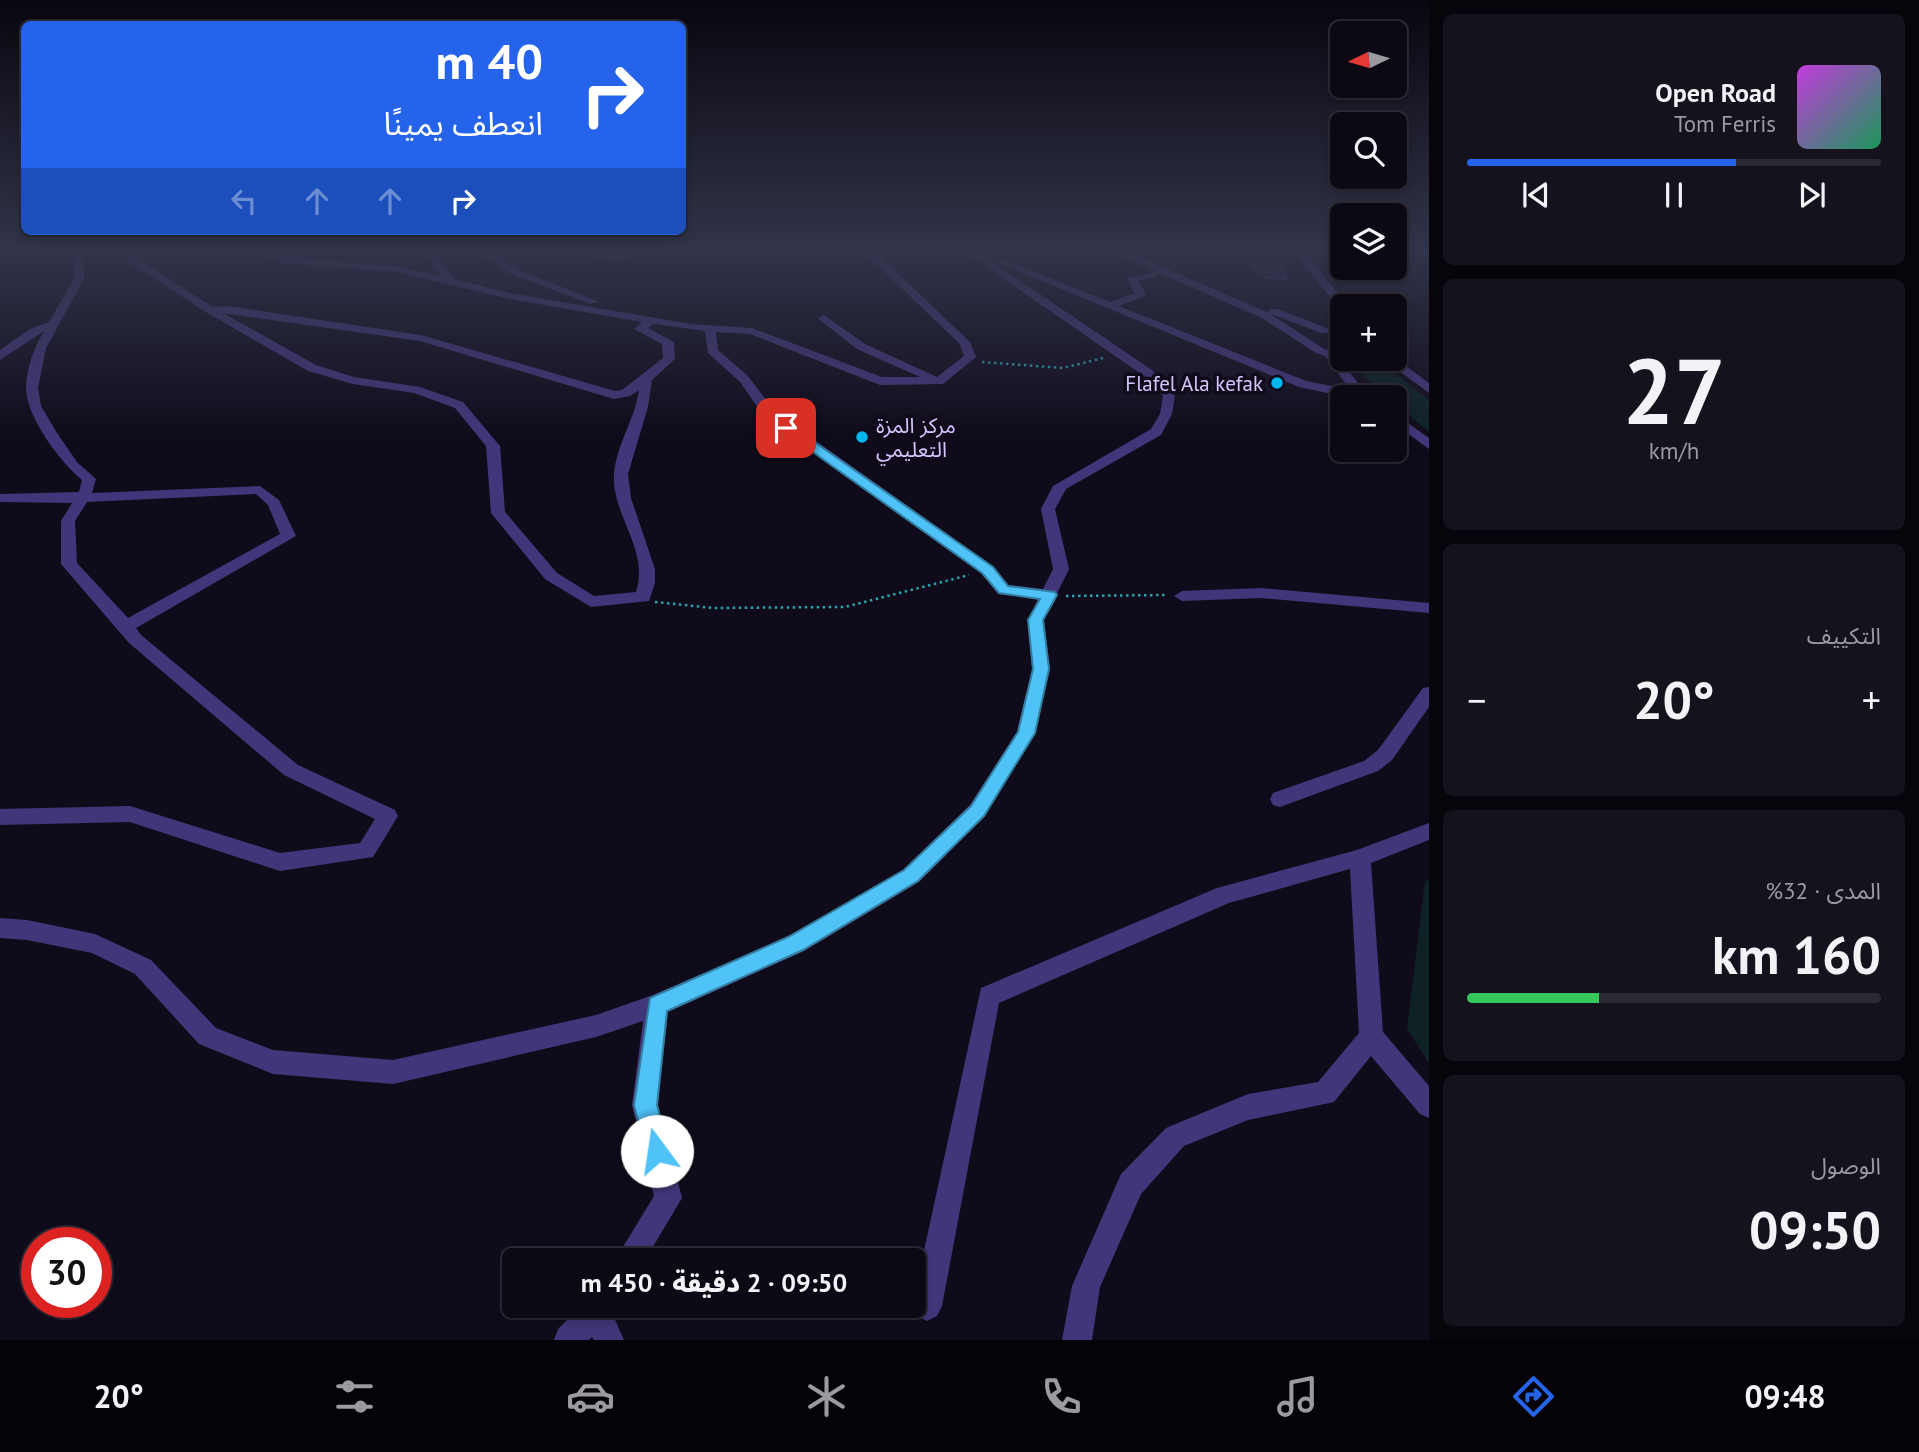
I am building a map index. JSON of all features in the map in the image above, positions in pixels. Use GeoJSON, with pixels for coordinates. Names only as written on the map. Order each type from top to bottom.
{"type":"FeatureCollection","features":[{"type":"Feature","properties":{"kind":"street"},"geometry":{"type":"LineString","coordinates":[[0,817],[130,814],[280,862],[366,851],[388,816],[291,769],[135,639],[69,564],[68,521],[89,485],[89,479],[72,465],[50,433],[35,406],[32,388],[36,360],[61,312]]}},
{"type":"Feature","properties":{"kind":"street"},"geometry":{"type":"LineString","coordinates":[[213,312],[312,368],[353,380],[416,390],[459,405],[493,446],[498,513],[551,576],[592,602],[643,597],[649,586],[647,563],[628,514],[621,482],[631,432],[641,412],[646,379]]}},
{"type":"Feature","properties":{"kind":"street"},"geometry":{"type":"LineString","coordinates":[[244,312],[422,338],[536,370],[614,396],[626,393],[669,359],[668,342],[640,329],[653,319]]}},
{"type":"Feature","properties":{"kind":"street"},"geometry":{"type":"LineString","coordinates":[[613,312],[710,328],[752,331],[880,381],[939,381],[970,357],[964,342],[932,312]]}},
{"type":"Feature","properties":{"kind":"street"},"geometry":{"type":"LineString","coordinates":[[619,312],[623,313]]}},
{"type":"Feature","properties":{"kind":"street"},"geometry":{"type":"LineString","coordinates":[[0,928],[68,938],[107,950],[143,967],[208,1036],[273,1062],[393,1072],[596,1026],[657,1005],[796,944],[911,876],[977,811],[1026,733],[1041,669],[1036,620],[1061,569],[1048,509],[1060,486],[1156,432],[1166,414],[1169,395],[1148,373],[1057,312]]}},
{"type":"Feature","properties":{"kind":"street"},"geometry":{"type":"LineString","coordinates":[[1123,312],[1303,384],[1330,390]]}},
{"type":"Feature","properties":{"kind":"street"},"geometry":{"type":"LineString","coordinates":[[1256,312],[1330,353]]}},
{"type":"Feature","properties":{"kind":"street"},"geometry":{"type":"LineString","coordinates":[[1282,312],[1330,330]]}},
{"type":"Feature","properties":{"kind":"street"},"geometry":{"type":"LineString","coordinates":[[824,318],[838,334],[854,344],[939,381]]}},
{"type":"Feature","properties":{"kind":"street"},"geometry":{"type":"LineString","coordinates":[[0,356],[34,331],[54,324]]}},
{"type":"Feature","properties":{"kind":"street"},"geometry":{"type":"LineString","coordinates":[[710,328],[712,351],[744,379],[770,415],[988,570],[1004,590],[1050,595]]}},
{"type":"Feature","properties":{"kind":"street"},"geometry":{"type":"LineString","coordinates":[[1307,342],[1311,333],[1330,332]]}},
{"type":"Feature","properties":{"kind":"street"},"geometry":{"type":"LineString","coordinates":[[1405,371],[1429,389]]}},
{"type":"Feature","properties":{"kind":"street"},"geometry":{"type":"LineString","coordinates":[[1407,428],[1429,445]]}},
{"type":"Feature","properties":{"kind":"street"},"geometry":{"type":"LineString","coordinates":[[0,498],[64,500],[260,490],[274,503],[288,536],[126,626]]}},
{"type":"Feature","properties":{"kind":"street"},"geometry":{"type":"LineString","coordinates":[[1182,596],[1261,593],[1429,608]]}},
{"type":"Feature","properties":{"kind":"street"},"geometry":{"type":"LineString","coordinates":[[1280,799],[1371,766],[1385,755],[1429,693]]}},
{"type":"Feature","properties":{"kind":"street"},"geometry":{"type":"LineString","coordinates":[[927,1306],[989,996],[1225,895],[1360,858],[1429,831]]}},
{"type":"Feature","properties":{"kind":"street"},"geometry":{"type":"LineString","coordinates":[[1360,858],[1371,1037],[1429,1105]]}},
{"type":"Feature","properties":{"kind":"street"},"geometry":{"type":"LineString","coordinates":[[637,1248],[668,1198],[645,1105],[657,1005]]}},
{"type":"Feature","properties":{"kind":"street"},"geometry":{"type":"LineString","coordinates":[[1077,1340],[1086,1286],[1131,1184],[1175,1137],[1248,1107],[1325,1093],[1371,1037]]}},
{"type":"Feature","properties":{"kind":"street"},"geometry":{"type":"LineString","coordinates":[[569,1340],[590,1318]]}},
{"type":"Feature","properties":{"kind":"street"},"geometry":{"type":"LineString","coordinates":[[601,1318],[609,1340]]}},
{"type":"Feature","properties":{"kind":"path"},"geometry":{"type":"LineString","coordinates":[[965,361],[1063,368],[1118,354]]}},
{"type":"Feature","properties":{"kind":"path"},"geometry":{"type":"LineString","coordinates":[[643,597],[662,604],[713,608],[845,607],[988,570]]}},
{"type":"Feature","properties":{"kind":"path"},"geometry":{"type":"LineString","coordinates":[[1050,595],[1090,598],[1182,596]]}},
{"type":"Feature","properties":{"kind":"green space"},"geometry":{"type":"Polygon","coordinates":[[[1358,371],[1392,371],[1429,400],[1429,432],[1407,413],[1407,385],[1374,385],[1358,371]]]}},
{"type":"Feature","properties":{"kind":"green space"},"geometry":{"type":"Polygon","coordinates":[[[1429,880],[1429,1064],[1407,1028],[1425,881],[1429,880]]]}},
{"type":"Feature","properties":{"kind":"place","name":"Flafel Ala kefak"},"geometry":{"type":"Point","coordinates":[1277,383]}},
{"type":"Feature","properties":{"kind":"place","name":"مركز المزة التعليمي"},"geometry":{"type":"Point","coordinates":[862,437]}},
{"type":"Feature","properties":{"kind":"route"},"geometry":{"type":"LineString","coordinates":[[657,1151],[645,1105],[657,1005],[796,944],[911,876],[977,811],[1026,733],[1041,669],[1036,620],[1050,595],[1004,590],[988,570],[886,501],[786,428]]}}]}
